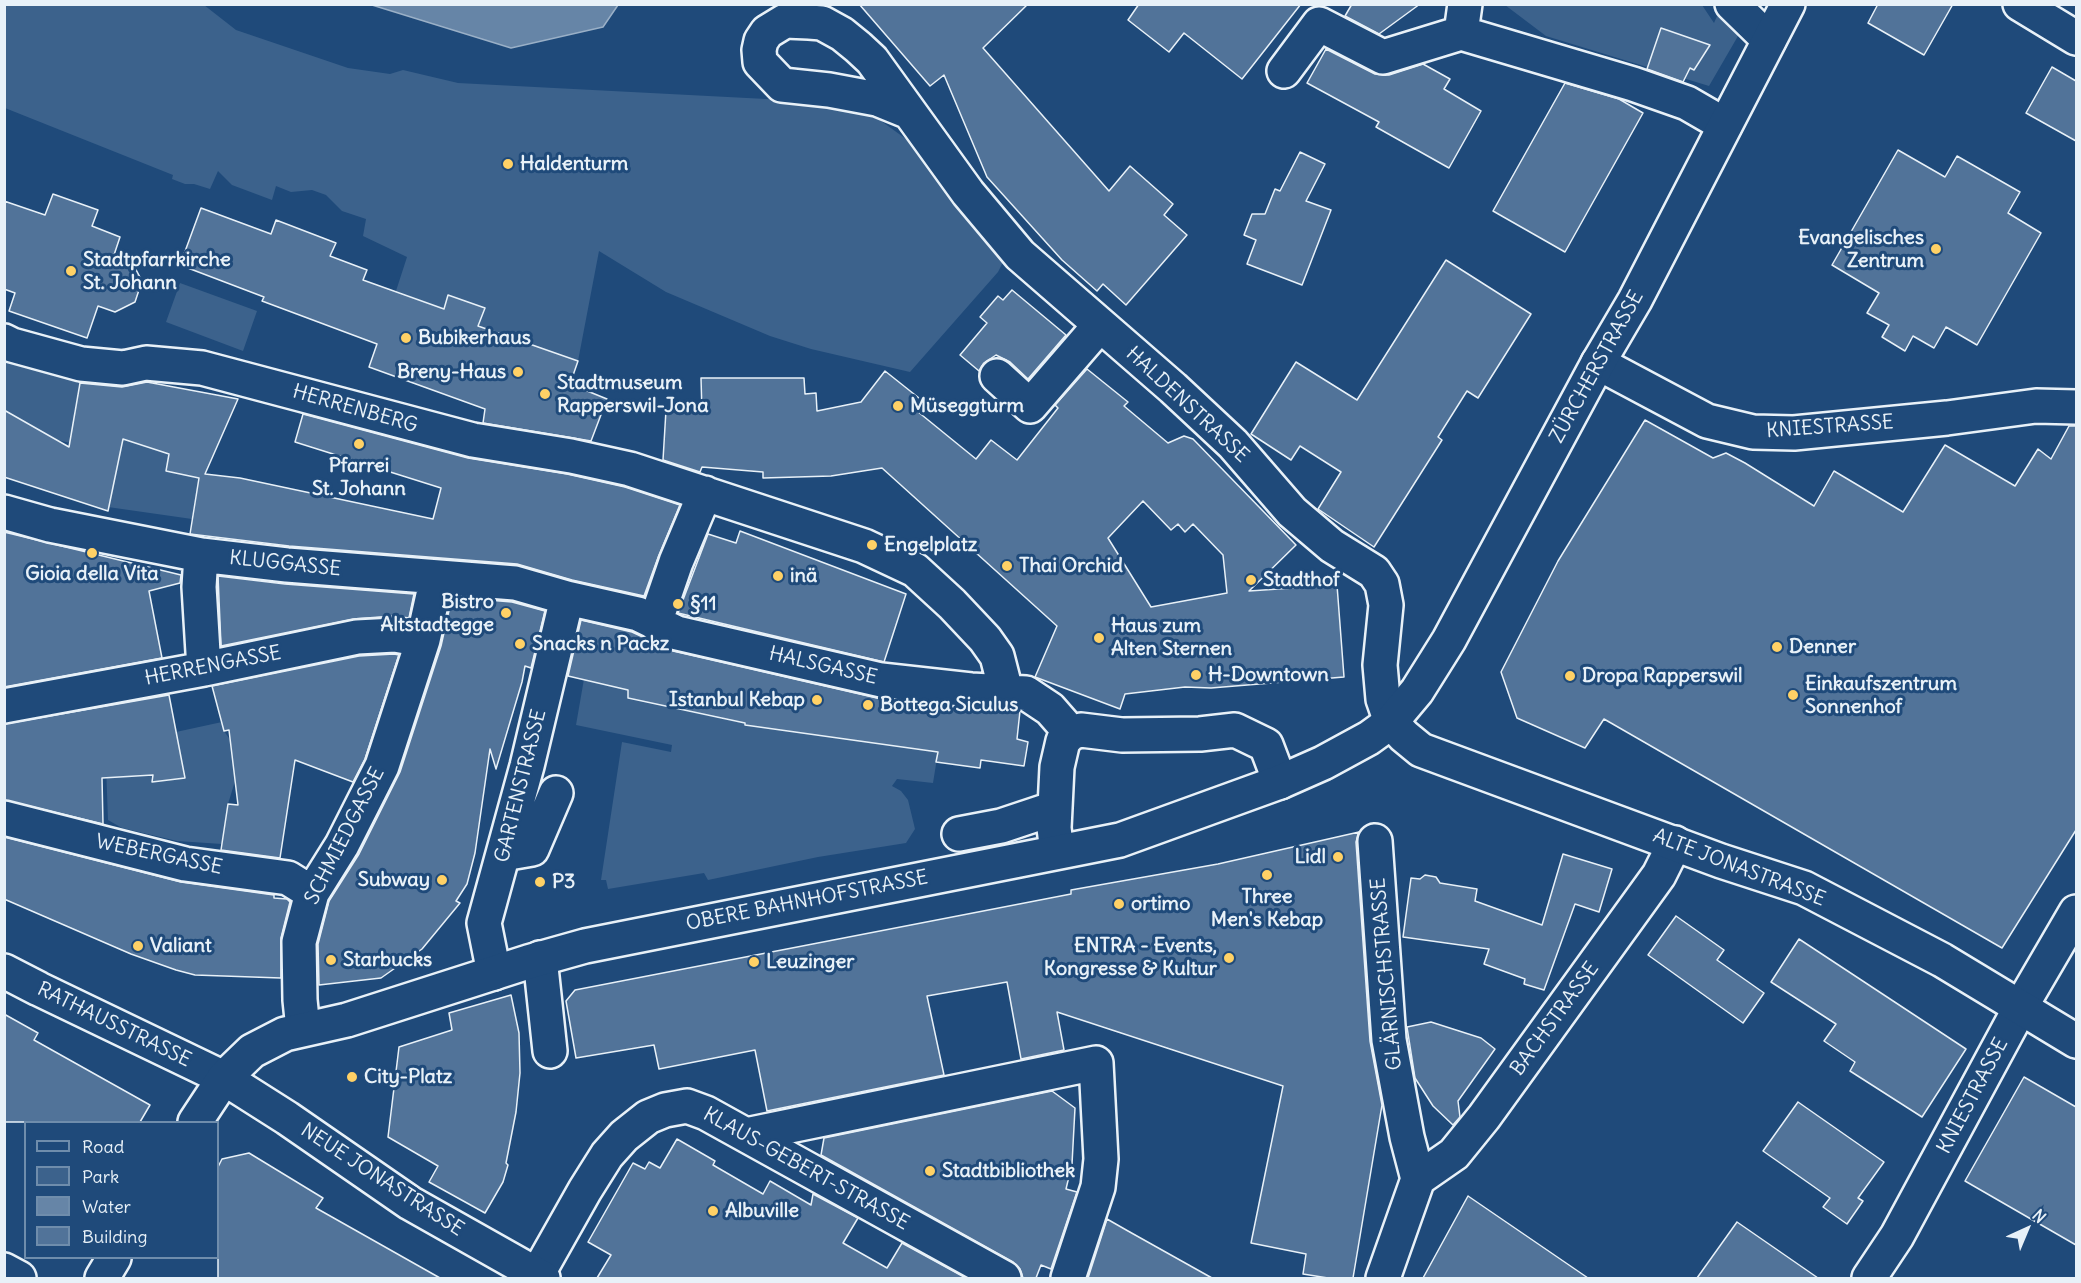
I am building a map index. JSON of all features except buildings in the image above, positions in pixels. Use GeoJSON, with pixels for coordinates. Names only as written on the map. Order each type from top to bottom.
{"type":"FeatureCollection","features":[{"type":"Feature","properties":{"kind":"street"},"geometry":{"type":"LineString","coordinates":[[1732,4],[1769,40]]}},
{"type":"Feature","properties":{"kind":"street","name":"ZÜRCHERSTRASSE"},"geometry":{"type":"LineString","coordinates":[[1391,722],[1417,691],[1449,640],[1598,363],[1635,300],[1788,4]]}},
{"type":"Feature","properties":{"kind":"street"},"geometry":{"type":"LineString","coordinates":[[2020,4],[2076,38]]}},
{"type":"Feature","properties":{"kind":"street"},"geometry":{"type":"LineString","coordinates":[[1284,71],[1318,24],[1383,57],[1463,19],[1687,103],[1725,125]]}},
{"type":"Feature","properties":{"kind":"street","name":"HALDENSTRASSE"},"geometry":{"type":"LineString","coordinates":[[909,112],[968,193],[1020,255],[1233,444],[1292,512],[1332,546],[1362,563],[1379,578],[1384,590],[1386,605],[1380,665],[1383,699],[1391,722]]}},
{"type":"Feature","properties":{"kind":"street"},"geometry":{"type":"LineString","coordinates":[[997,376],[1030,406],[1100,325]]}},
{"type":"Feature","properties":{"kind":"street","name":"HERRENBERG"},"geometry":{"type":"LineString","coordinates":[[4,341],[81,364],[123,368],[146,363],[202,368],[433,431],[630,469],[705,493]]}},
{"type":"Feature","properties":{"kind":"street","name":"KNIESTRASSE"},"geometry":{"type":"LineString","coordinates":[[1598,363],[1707,422],[1753,432],[1794,433],[1947,418],[2036,406],[2076,407]]}},
{"type":"Feature","properties":{"kind":"street"},"geometry":{"type":"LineString","coordinates":[[655,623],[676,562],[705,493],[864,546],[915,570],[985,639],[997,656],[1006,691]]}},
{"type":"Feature","properties":{"kind":"street","name":"KLUGGASSE"},"geometry":{"type":"LineString","coordinates":[[4,512],[50,525],[201,555],[287,565],[515,583],[567,598]]}},
{"type":"Feature","properties":{"kind":"street"},"geometry":{"type":"LineString","coordinates":[[201,555],[199,587],[204,669]]}},
{"type":"Feature","properties":{"kind":"street","name":"SCHMIEDGASSE"},"geometry":{"type":"LineString","coordinates":[[303,1029],[299,942],[312,893],[342,845],[382,766],[423,640],[436,577]]}},
{"type":"Feature","properties":{"kind":"street","name":"HALSGASSE"},"geometry":{"type":"LineString","coordinates":[[567,598],[638,614],[677,633],[881,680],[971,690],[1026,693],[1050,709],[1071,733]]}},
{"type":"Feature","properties":{"kind":"street","name":"GARTENSTRASSE"},"geometry":{"type":"LineString","coordinates":[[494,973],[484,923],[527,766],[567,598]]}},
{"type":"Feature","properties":{"kind":"street","name":"HERRENGASSE"},"geometry":{"type":"LineString","coordinates":[[4,706],[357,638],[395,635],[423,640]]}},
{"type":"Feature","properties":{"kind":"street","name":"OBERE BAHNHOFSTRASSE"},"geometry":{"type":"LineString","coordinates":[[196,1121],[224,1078],[252,1051],[285,1034],[347,1020],[540,958],[662,930],[1120,840],[1280,782],[1348,750],[1391,722]]}},
{"type":"Feature","properties":{"kind":"street","name":"ALTE JONASTRASSE"},"geometry":{"type":"LineString","coordinates":[[1391,722],[1421,750],[1721,861],[1804,888],[1942,960],[2076,1041]]}},
{"type":"Feature","properties":{"kind":"street"},"geometry":{"type":"LineString","coordinates":[[1057,852],[1054,828],[1057,767],[1063,741],[1071,733],[1081,730],[1122,735],[1200,734],[1235,729],[1266,745],[1280,782]]}},
{"type":"Feature","properties":{"kind":"street"},"geometry":{"type":"LineString","coordinates":[[503,854],[531,849],[556,793]]}},
{"type":"Feature","properties":{"kind":"street"},"geometry":{"type":"LineString","coordinates":[[959,834],[1001,826],[1055,808]]}},
{"type":"Feature","properties":{"kind":"street","name":"WEBERGASSE"},"geometry":{"type":"LineString","coordinates":[[4,818],[185,864],[288,878],[312,893]]}},
{"type":"Feature","properties":{"kind":"street","name":"GLÄRNISCHSTRASSE"},"geometry":{"type":"LineString","coordinates":[[1375,842],[1389,1040],[1407,1137],[1418,1179]]}},
{"type":"Feature","properties":{"kind":"street","name":"BACHSTRASSE"},"geometry":{"type":"LineString","coordinates":[[1418,1179],[1454,1154],[1484,1118],[1659,875],[1675,843]]}},
{"type":"Feature","properties":{"kind":"street","name":"KNIESTRASSE"},"geometry":{"type":"LineString","coordinates":[[1869,1278],[1897,1236],[2020,1008],[2076,912]]}},
{"type":"Feature","properties":{"kind":"street"},"geometry":{"type":"LineString","coordinates":[[540,958],[550,1051]]}},
{"type":"Feature","properties":{"kind":"street","name":"RATHAUSSTRASSE"},"geometry":{"type":"LineString","coordinates":[[4,970],[48,994],[224,1078]]}},
{"type":"Feature","properties":{"kind":"street"},"geometry":{"type":"LineString","coordinates":[[746,1135],[1096,1063],[1101,1159],[1098,1187],[1068,1278]]}},
{"type":"Feature","properties":{"kind":"street","name":"NEUE JONASTRASSE"},"geometry":{"type":"LineString","coordinates":[[224,1078],[287,1118],[410,1203],[540,1277]]}},
{"type":"Feature","properties":{"kind":"street","name":"KLAUS-GEBERT-STRASSE"},"geometry":{"type":"LineString","coordinates":[[540,1277],[585,1190],[608,1155],[624,1136],[648,1117],[665,1110],[687,1106],[706,1113],[1004,1278]]}},
{"type":"Feature","properties":{"kind":"street"},"geometry":{"type":"LineString","coordinates":[[1383,1278],[1418,1179]]}},
{"type":"Feature","properties":{"kind":"street"},"geometry":{"type":"LineString","coordinates":[[102,1278],[113,1259]]}},
{"type":"Feature","properties":{"kind":"street"},"geometry":{"type":"LineString","coordinates":[[4,1270],[19,1278]]}},
{"type":"Feature","properties":{"kind":"green space"},"geometry":{"type":"Polygon","coordinates":[[[4,5],[204,5],[236,30],[348,68],[390,74],[403,70],[458,83],[824,102],[856,109],[877,118],[906,139],[923,156],[1002,255],[1003,262],[998,272],[910,372],[811,349],[770,336],[666,292],[599,251],[578,361],[478,326],[484,308],[452,297],[444,309],[396,291],[407,257],[363,236],[366,219],[342,211],[326,195],[312,190],[291,192],[276,186],[272,200],[232,185],[218,171],[210,189],[185,184],[172,179],[173,175],[5,108],[4,5]]]}},
{"type":"Feature","properties":{"kind":"green space"},"geometry":{"type":"Polygon","coordinates":[[[1505,5],[1702,5],[1714,23],[1722,5],[1756,5],[1709,86],[1546,36],[1505,5]]]}},
{"type":"Feature","properties":{"kind":"green space"},"geometry":{"type":"Polygon","coordinates":[[[180,283],[257,311],[243,351],[166,322],[180,283]]]}},
{"type":"Feature","properties":{"kind":"green space"},"geometry":{"type":"Polygon","coordinates":[[[4,351],[81,373],[74,414],[117,428],[114,436],[169,452],[166,471],[199,478],[192,519],[108,507],[104,451],[53,439],[5,411],[4,351]]]}},
{"type":"Feature","properties":{"kind":"green space"},"geometry":{"type":"Polygon","coordinates":[[[584,679],[628,690],[628,699],[733,721],[938,752],[933,783],[897,779],[892,786],[901,791],[908,800],[915,829],[906,843],[818,857],[708,880],[704,873],[608,889],[606,880],[601,880],[622,742],[671,752],[672,745],[576,725],[584,679]]]}},
{"type":"Feature","properties":{"kind":"green space"},"geometry":{"type":"Polygon","coordinates":[[[222,722],[224,731],[231,741],[235,781],[228,804],[222,844],[177,841],[122,828],[108,820],[106,765],[110,777],[153,776],[153,782],[185,778],[176,732],[222,722]]]}},
{"type":"Feature","properties":{"kind":"water"},"geometry":{"type":"Polygon","coordinates":[[[618,4],[603,27],[511,48],[372,5],[618,4]]]}},
{"type":"Feature","properties":{"kind":"place","name":"Haldenturm"},"geometry":{"type":"Point","coordinates":[508,164]}},
{"type":"Feature","properties":{"kind":"place","name":"Evangelisches Zentrum"},"geometry":{"type":"Point","coordinates":[1936,249]}},
{"type":"Feature","properties":{"kind":"place","name":"Stadtpfarrkirche St. Johann"},"geometry":{"type":"Point","coordinates":[71,271]}},
{"type":"Feature","properties":{"kind":"place","name":"Bubikerhaus"},"geometry":{"type":"Point","coordinates":[406,338]}},
{"type":"Feature","properties":{"kind":"place","name":"Breny-Haus"},"geometry":{"type":"Point","coordinates":[518,372]}},
{"type":"Feature","properties":{"kind":"place","name":"Stadtmuseum Rapperswil-Jona"},"geometry":{"type":"Point","coordinates":[545,394]}},
{"type":"Feature","properties":{"kind":"place","name":"Müseggturm"},"geometry":{"type":"Point","coordinates":[898,406]}},
{"type":"Feature","properties":{"kind":"place","name":"Pfarrei St. Johann"},"geometry":{"type":"Point","coordinates":[359,444]}},
{"type":"Feature","properties":{"kind":"place","name":"Engelplatz"},"geometry":{"type":"Point","coordinates":[872,545]}},
{"type":"Feature","properties":{"kind":"place","name":"Gioia della Vita"},"geometry":{"type":"Point","coordinates":[92,553]}},
{"type":"Feature","properties":{"kind":"place","name":"Thai Orchid"},"geometry":{"type":"Point","coordinates":[1007,566]}},
{"type":"Feature","properties":{"kind":"place","name":"inä"},"geometry":{"type":"Point","coordinates":[778,576]}},
{"type":"Feature","properties":{"kind":"place","name":"Stadthof"},"geometry":{"type":"Point","coordinates":[1251,580]}},
{"type":"Feature","properties":{"kind":"place","name":"§11"},"geometry":{"type":"Point","coordinates":[678,604]}},
{"type":"Feature","properties":{"kind":"place","name":"Bistro Altstadtegge"},"geometry":{"type":"Point","coordinates":[506,613]}},
{"type":"Feature","properties":{"kind":"place","name":"Haus zum Alten Sternen"},"geometry":{"type":"Point","coordinates":[1099,638]}},
{"type":"Feature","properties":{"kind":"place","name":"Snacks n Packz"},"geometry":{"type":"Point","coordinates":[520,644]}},
{"type":"Feature","properties":{"kind":"place","name":"Denner"},"geometry":{"type":"Point","coordinates":[1777,647]}},
{"type":"Feature","properties":{"kind":"place","name":"H-Downtown"},"geometry":{"type":"Point","coordinates":[1196,675]}},
{"type":"Feature","properties":{"kind":"place","name":"Dropa Rapperswil"},"geometry":{"type":"Point","coordinates":[1570,676]}},
{"type":"Feature","properties":{"kind":"place","name":"Einkaufszentrum Sonnenhof"},"geometry":{"type":"Point","coordinates":[1793,695]}},
{"type":"Feature","properties":{"kind":"place","name":"Istanbul Kebap"},"geometry":{"type":"Point","coordinates":[817,700]}},
{"type":"Feature","properties":{"kind":"place","name":"Bottega Siculus"},"geometry":{"type":"Point","coordinates":[868,705]}},
{"type":"Feature","properties":{"kind":"place","name":"Lidl"},"geometry":{"type":"Point","coordinates":[1338,857]}},
{"type":"Feature","properties":{"kind":"place","name":"Three Men's Kebap"},"geometry":{"type":"Point","coordinates":[1267,875]}},
{"type":"Feature","properties":{"kind":"place","name":"Subway"},"geometry":{"type":"Point","coordinates":[442,880]}},
{"type":"Feature","properties":{"kind":"place","name":"P3"},"geometry":{"type":"Point","coordinates":[540,882]}},
{"type":"Feature","properties":{"kind":"place","name":"ortimo"},"geometry":{"type":"Point","coordinates":[1119,904]}},
{"type":"Feature","properties":{"kind":"place","name":"Valiant"},"geometry":{"type":"Point","coordinates":[138,946]}},
{"type":"Feature","properties":{"kind":"place","name":"ENTRA - Events, Kongresse & Kultur"},"geometry":{"type":"Point","coordinates":[1229,958]}},
{"type":"Feature","properties":{"kind":"place","name":"Starbucks"},"geometry":{"type":"Point","coordinates":[331,960]}},
{"type":"Feature","properties":{"kind":"place","name":"Leuzinger"},"geometry":{"type":"Point","coordinates":[754,962]}},
{"type":"Feature","properties":{"kind":"place","name":"City-Platz"},"geometry":{"type":"Point","coordinates":[352,1077]}},
{"type":"Feature","properties":{"kind":"place","name":"Stadtbibliothek"},"geometry":{"type":"Point","coordinates":[930,1171]}},
{"type":"Feature","properties":{"kind":"place","name":"Albuville"},"geometry":{"type":"Point","coordinates":[713,1211]}}]}
